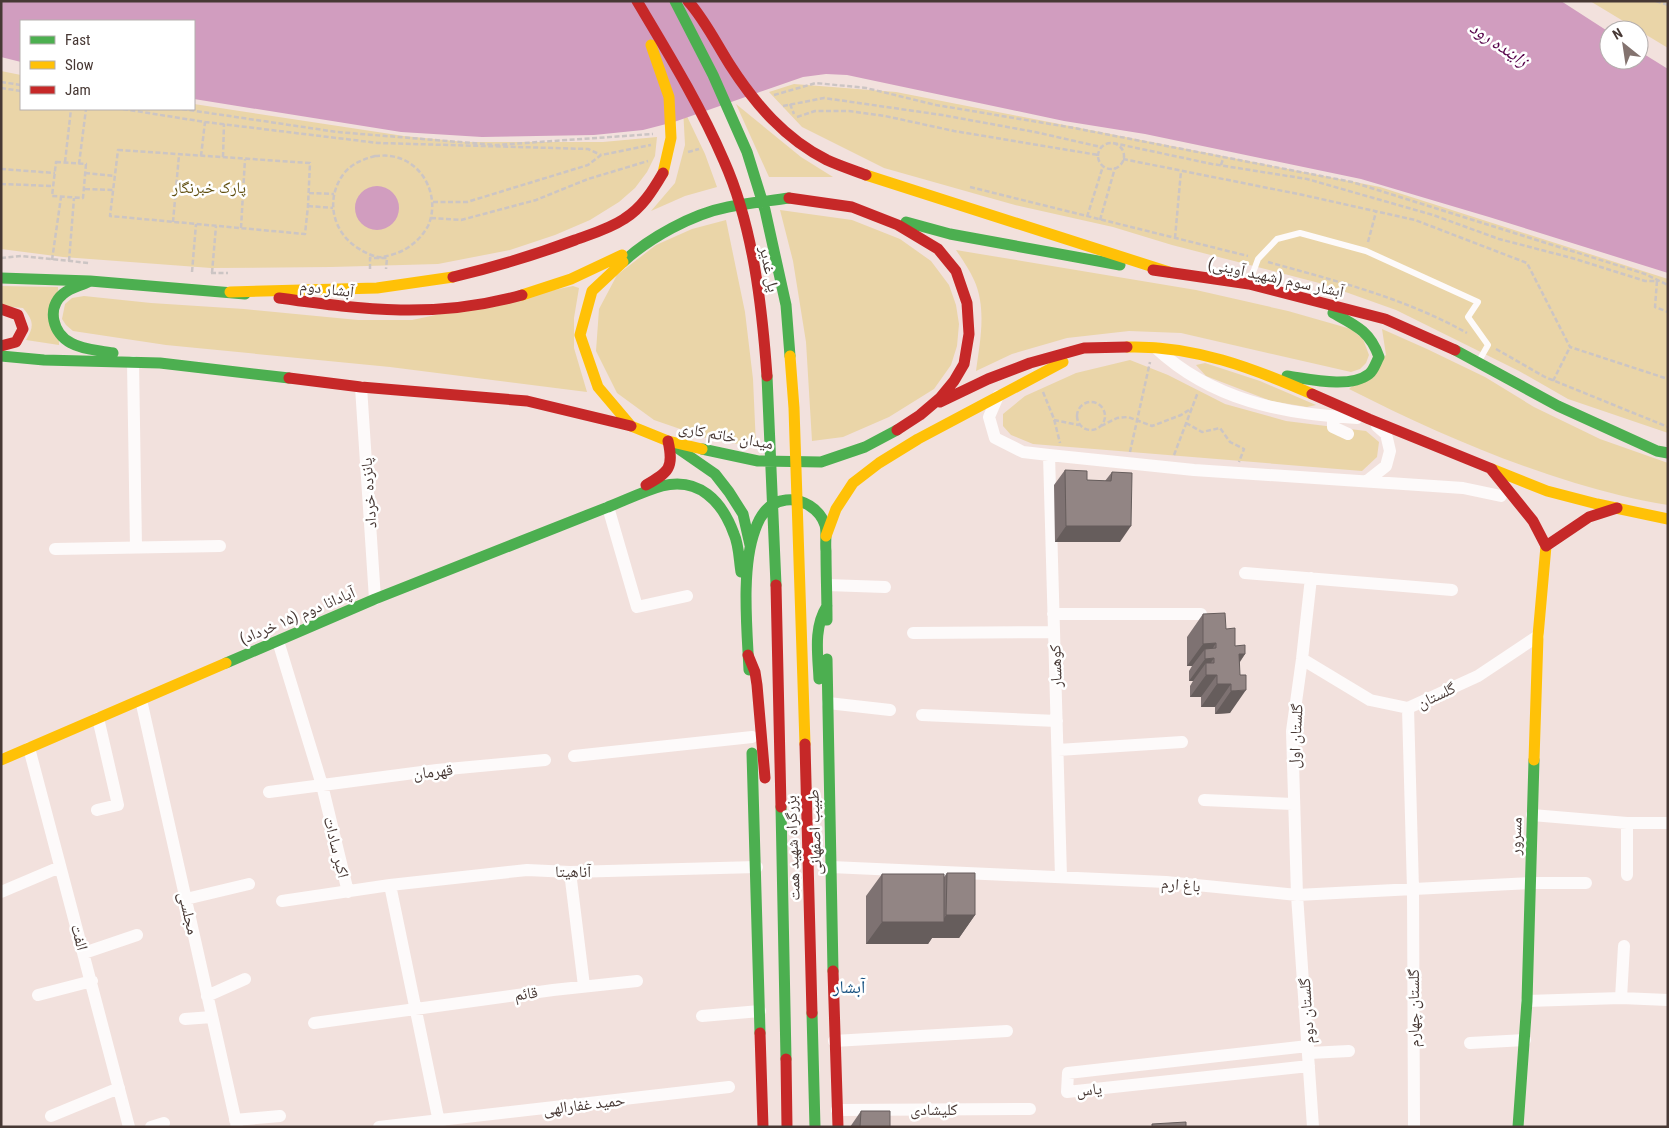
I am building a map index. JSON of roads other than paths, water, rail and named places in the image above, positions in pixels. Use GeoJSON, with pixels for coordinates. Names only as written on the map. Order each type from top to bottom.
{"type":"FeatureCollection","features":[{"type":"Feature","properties":{"kind":"main road","name":"پل غدیر"},"geometry":{"type":"LineString","coordinates":[[675,1],[713,75],[743,143],[767,219],[786,305],[794,408],[800,569]]}},
{"type":"Feature","properties":{"kind":"main road"},"geometry":{"type":"LineString","coordinates":[[688,1],[705,22],[739,80],[758,106],[786,134],[823,159],[869,176],[1169,272]]}},
{"type":"Feature","properties":{"kind":"main road","name":"پل غدیر"},"geometry":{"type":"LineString","coordinates":[[637,2],[690,89],[725,162],[744,220],[762,310],[770,407],[776,570]]}},
{"type":"Feature","properties":{"kind":"main road"},"geometry":{"type":"LineString","coordinates":[[230,292],[377,288],[443,280],[506,264],[602,230],[625,219],[648,198],[665,170],[670,138],[669,97],[637,2]]}},
{"type":"Feature","properties":{"kind":"main road","name":"میدان خاتم کاری"},"geometry":{"type":"LineString","coordinates":[[789,198],[852,207],[898,225],[938,249],[956,271],[967,303],[969,334],[964,364],[954,381],[940,398],[900,429],[874,443],[821,462],[758,461],[668,441],[631,426],[598,387],[580,335],[592,291],[638,248],[683,222],[726,208],[789,198]]}},
{"type":"Feature","properties":{"kind":"main road","name":"آبشار سوم (شهید آوینی)"},"geometry":{"type":"LineString","coordinates":[[852,207],[950,234],[1079,258],[1249,284],[1385,319],[1462,353],[1558,406],[1657,451],[1668,453]]}},
{"type":"Feature","properties":{"kind":"main road","name":"آبشار دوم"},"geometry":{"type":"LineString","coordinates":[[1,278],[90,281],[230,292],[363,309],[416,311],[471,306],[525,294],[570,279],[638,248]]}},
{"type":"Feature","properties":{"kind":"main road"},"geometry":{"type":"LineString","coordinates":[[90,281],[62,294],[54,307],[53,322],[59,335],[72,344],[160,363]]}},
{"type":"Feature","properties":{"kind":"main road"},"geometry":{"type":"LineString","coordinates":[[1265,373],[1329,381],[1355,381],[1370,374],[1379,357],[1375,343],[1363,330],[1307,298]]}},
{"type":"Feature","properties":{"kind":"main road"},"geometry":{"type":"LineString","coordinates":[[1,309],[18,315],[23,329],[16,342],[1,346]]}},
{"type":"Feature","properties":{"kind":"main road"},"geometry":{"type":"LineString","coordinates":[[930,406],[1030,362],[1084,348],[1154,346],[1203,354],[1265,373],[1369,419],[1546,491],[1668,519]]}},
{"type":"Feature","properties":{"kind":"main road"},"geometry":{"type":"LineString","coordinates":[[826,536],[836,509],[853,483],[879,463],[918,439],[1037,376],[1084,348]]}},
{"type":"Feature","properties":{"kind":"main road"},"geometry":{"type":"LineString","coordinates":[[1,356],[44,360],[160,363],[361,387],[527,400],[631,426]]}},
{"type":"Feature","properties":{"kind":"main road"},"geometry":{"type":"LineString","coordinates":[[608,506],[668,472],[673,460],[668,441]]}},
{"type":"Feature","properties":{"kind":"main road"},"geometry":{"type":"LineString","coordinates":[[668,441],[715,474],[743,514],[750,546],[747,608],[748,689],[752,737],[757,866],[763,1127]]}},
{"type":"Feature","properties":{"kind":"main road"},"geometry":{"type":"LineString","coordinates":[[1491,469],[1533,521],[1546,546],[1589,517],[1617,508]]}},
{"type":"Feature","properties":{"kind":"main road"},"geometry":{"type":"LineString","coordinates":[[608,506],[663,486],[692,485],[708,494],[722,509],[735,535],[747,608]]}},
{"type":"Feature","properties":{"kind":"main road"},"geometry":{"type":"LineString","coordinates":[[750,546],[760,517],[768,508],[778,502],[789,500],[801,501],[820,514],[825,525],[826,536]]}},
{"type":"Feature","properties":{"kind":"main road","name":"آپادانا دوم (۱۵ خرداد)"},"geometry":{"type":"LineString","coordinates":[[1,760],[375,599],[608,506]]}},
{"type":"Feature","properties":{"kind":"main road","name":"طبیب اصفهانی"},"geometry":{"type":"LineString","coordinates":[[826,536],[834,1041],[838,1127]]}},
{"type":"Feature","properties":{"kind":"main road","name":"مسرور"},"geometry":{"type":"LineString","coordinates":[[1518,1127],[1527,1001],[1538,636],[1546,546]]}},
{"type":"Feature","properties":{"kind":"main road","name":"بزرگراه شهید همت"},"geometry":{"type":"LineString","coordinates":[[800,569],[815,1127]]}},
{"type":"Feature","properties":{"kind":"main road","name":"بزرگراه شهید همت"},"geometry":{"type":"LineString","coordinates":[[776,570],[787,1127]]}},
{"type":"Feature","properties":{"kind":"main road"},"geometry":{"type":"LineString","coordinates":[[808,856],[819,830],[821,820],[818,623],[821,612],[827,606]]}},
{"type":"Feature","properties":{"kind":"main road"},"geometry":{"type":"LineString","coordinates":[[748,655],[757,685],[766,792]]}},
{"type":"Feature","properties":{"kind":"main road"},"geometry":{"type":"LineString","coordinates":[[770,816],[781,848]]}},
{"type":"Feature","properties":{"kind":"street"},"geometry":{"type":"LineString","coordinates":[[1154,346],[1174,365],[1201,382],[1238,397],[1283,410],[1333,417],[1369,419],[1386,434],[1390,451],[1386,466],[1367,481]]}},
{"type":"Feature","properties":{"kind":"street"},"geometry":{"type":"LineString","coordinates":[[133,362],[136,547]]}},
{"type":"Feature","properties":{"kind":"street","name":"پانزده خرداد"},"geometry":{"type":"LineString","coordinates":[[361,387],[375,599]]}},
{"type":"Feature","properties":{"kind":"street"},"geometry":{"type":"LineString","coordinates":[[998,396],[989,417],[995,438],[1023,452],[1170,468],[1462,488],[1501,496]]}},
{"type":"Feature","properties":{"kind":"street"},"geometry":{"type":"LineString","coordinates":[[1333,417],[1333,427],[1348,434]]}},
{"type":"Feature","properties":{"kind":"street","name":"کوهسار"},"geometry":{"type":"LineString","coordinates":[[1049,455],[1061,878]]}},
{"type":"Feature","properties":{"kind":"street"},"geometry":{"type":"LineString","coordinates":[[608,506],[637,607],[687,596]]}},
{"type":"Feature","properties":{"kind":"street"},"geometry":{"type":"LineString","coordinates":[[55,549],[220,546]]}},
{"type":"Feature","properties":{"kind":"street"},"geometry":{"type":"LineString","coordinates":[[1245,572],[1452,590]]}},
{"type":"Feature","properties":{"kind":"street","name":"گلستان اول"},"geometry":{"type":"LineString","coordinates":[[1297,895],[1292,730],[1311,578]]}},
{"type":"Feature","properties":{"kind":"street"},"geometry":{"type":"LineString","coordinates":[[827,585],[885,587]]}},
{"type":"Feature","properties":{"kind":"street"},"geometry":{"type":"LineString","coordinates":[[1054,614],[1201,614]]}},
{"type":"Feature","properties":{"kind":"street"},"geometry":{"type":"LineString","coordinates":[[913,633],[1054,632]]}},
{"type":"Feature","properties":{"kind":"street","name":"گلستان"},"geometry":{"type":"LineString","coordinates":[[1302,659],[1370,700],[1408,708],[1478,676],[1538,636]]}},
{"type":"Feature","properties":{"kind":"street","name":"اکبر سادات"},"geometry":{"type":"LineString","coordinates":[[278,641],[322,785],[348,892],[390,886]]}},
{"type":"Feature","properties":{"kind":"street","name":"مجلسی"},"geometry":{"type":"LineString","coordinates":[[141,700],[236,1123]]}},
{"type":"Feature","properties":{"kind":"street"},"geometry":{"type":"LineString","coordinates":[[828,703],[890,710]]}},
{"type":"Feature","properties":{"kind":"street","name":"گلستان چهارم"},"geometry":{"type":"LineString","coordinates":[[1408,708],[1413,889],[1414,1127]]}},
{"type":"Feature","properties":{"kind":"street"},"geometry":{"type":"LineString","coordinates":[[922,715],[1057,721]]}},
{"type":"Feature","properties":{"kind":"street"},"geometry":{"type":"LineString","coordinates":[[97,810],[118,805],[98,718]]}},
{"type":"Feature","properties":{"kind":"street"},"geometry":{"type":"LineString","coordinates":[[574,756],[752,737]]}},
{"type":"Feature","properties":{"kind":"street"},"geometry":{"type":"LineString","coordinates":[[1058,750],[1182,742]]}},
{"type":"Feature","properties":{"kind":"street","name":"الفت"},"geometry":{"type":"LineString","coordinates":[[29,748],[129,1127]]}},
{"type":"Feature","properties":{"kind":"street","name":"قهرمان"},"geometry":{"type":"LineString","coordinates":[[269,792],[437,770],[545,760]]}},
{"type":"Feature","properties":{"kind":"street"},"geometry":{"type":"LineString","coordinates":[[1204,800],[1293,804]]}},
{"type":"Feature","properties":{"kind":"street"},"geometry":{"type":"LineString","coordinates":[[1532,815],[1668,823]]}},
{"type":"Feature","properties":{"kind":"street"},"geometry":{"type":"LineString","coordinates":[[1627,875],[1628,822]]}},
{"type":"Feature","properties":{"kind":"street","name":"آناهیتا"},"geometry":{"type":"LineString","coordinates":[[390,886],[527,870],[570,872],[757,866]]}},
{"type":"Feature","properties":{"kind":"street"},"geometry":{"type":"LineString","coordinates":[[1,892],[60,867]]}},
{"type":"Feature","properties":{"kind":"street","name":"باغ ارم"},"geometry":{"type":"LineString","coordinates":[[831,867],[1166,882],[1297,895],[1586,883]]}},
{"type":"Feature","properties":{"kind":"street"},"geometry":{"type":"LineString","coordinates":[[570,872],[584,986]]}},
{"type":"Feature","properties":{"kind":"street"},"geometry":{"type":"LineString","coordinates":[[186,899],[249,884]]}},
{"type":"Feature","properties":{"kind":"street"},"geometry":{"type":"LineString","coordinates":[[390,886],[439,1124]]}},
{"type":"Feature","properties":{"kind":"street"},"geometry":{"type":"LineString","coordinates":[[282,901],[348,892]]}},
{"type":"Feature","properties":{"kind":"street","name":"گلستان دوم"},"geometry":{"type":"LineString","coordinates":[[1297,895],[1313,1127]]}},
{"type":"Feature","properties":{"kind":"street"},"geometry":{"type":"LineString","coordinates":[[84,953],[137,935]]}},
{"type":"Feature","properties":{"kind":"street"},"geometry":{"type":"LineString","coordinates":[[1621,998],[1624,946]]}},
{"type":"Feature","properties":{"kind":"street"},"geometry":{"type":"LineString","coordinates":[[207,996],[245,979]]}},
{"type":"Feature","properties":{"kind":"street"},"geometry":{"type":"LineString","coordinates":[[38,995],[92,981]]}},
{"type":"Feature","properties":{"kind":"street","name":"قائم"},"geometry":{"type":"LineString","coordinates":[[314,1023],[584,986],[637,981]]}},
{"type":"Feature","properties":{"kind":"street"},"geometry":{"type":"LineString","coordinates":[[1527,1001],[1621,998],[1668,1000]]}},
{"type":"Feature","properties":{"kind":"street"},"geometry":{"type":"LineString","coordinates":[[702,1016],[760,1010]]}},
{"type":"Feature","properties":{"kind":"street"},"geometry":{"type":"LineString","coordinates":[[185,1018],[212,1017]]}},
{"type":"Feature","properties":{"kind":"street"},"geometry":{"type":"LineString","coordinates":[[834,1041],[1007,1032]]}},
{"type":"Feature","properties":{"kind":"street"},"geometry":{"type":"LineString","coordinates":[[1470,1043],[1525,1040]]}},
{"type":"Feature","properties":{"kind":"street"},"geometry":{"type":"LineString","coordinates":[[1308,1049],[1349,1050]]}},
{"type":"Feature","properties":{"kind":"street","name":"یاس"},"geometry":{"type":"LineString","coordinates":[[1308,1049],[1068,1073],[1067,1092],[1309,1066]]}},
{"type":"Feature","properties":{"kind":"street","name":"حمید غفارالهی"},"geometry":{"type":"LineString","coordinates":[[379,1127],[439,1124],[729,1087]]}},
{"type":"Feature","properties":{"kind":"street"},"geometry":{"type":"LineString","coordinates":[[51,1116],[119,1088]]}},
{"type":"Feature","properties":{"kind":"street","name":"کلیشادی"},"geometry":{"type":"LineString","coordinates":[[837,1110],[1030,1109]]}},
{"type":"Feature","properties":{"kind":"street"},"geometry":{"type":"LineString","coordinates":[[236,1123],[280,1116]]}},
{"type":"Feature","properties":{"kind":"street"},"geometry":{"type":"LineString","coordinates":[[151,1127],[164,1123]]}},
{"type":"Feature","properties":{"kind":"lane"},"geometry":{"type":"LineString","coordinates":[[1249,284],[1258,259],[1277,239],[1300,234],[1366,250],[1478,302],[1468,318],[1488,345],[1479,362]]}},
{"type":"Feature","properties":{"kind":"water","name":"زاینده رود"},"geometry":{"type":"Polygon","coordinates":[[[1,1],[1561,1],[1599,26],[1599,70],[1649,70],[1649,57],[1668,69],[1668,273],[1361,179],[1145,134],[1064,121],[847,75],[826,74],[803,77],[674,122],[643,130],[594,135],[482,137],[401,132],[195,99],[195,20],[20,20],[20,62],[1,57],[1,1]]]}},
{"type":"Feature","properties":{"kind":"water"},"geometry":{"type":"Polygon","coordinates":[[[381,186],[393,192],[398,199],[398,217],[393,224],[386,229],[373,230],[361,224],[356,217],[355,204],[361,192],[368,187],[381,186]]]}},
{"type":"Feature","properties":{"kind":"district","name":"آبشار"},"geometry":{"type":"Point","coordinates":[849,987]}},
{"type":"Feature","properties":{"kind":"park label","name":"پارک خبرنگار"},"geometry":{"type":"Point","coordinates":[209,187]}}]}
